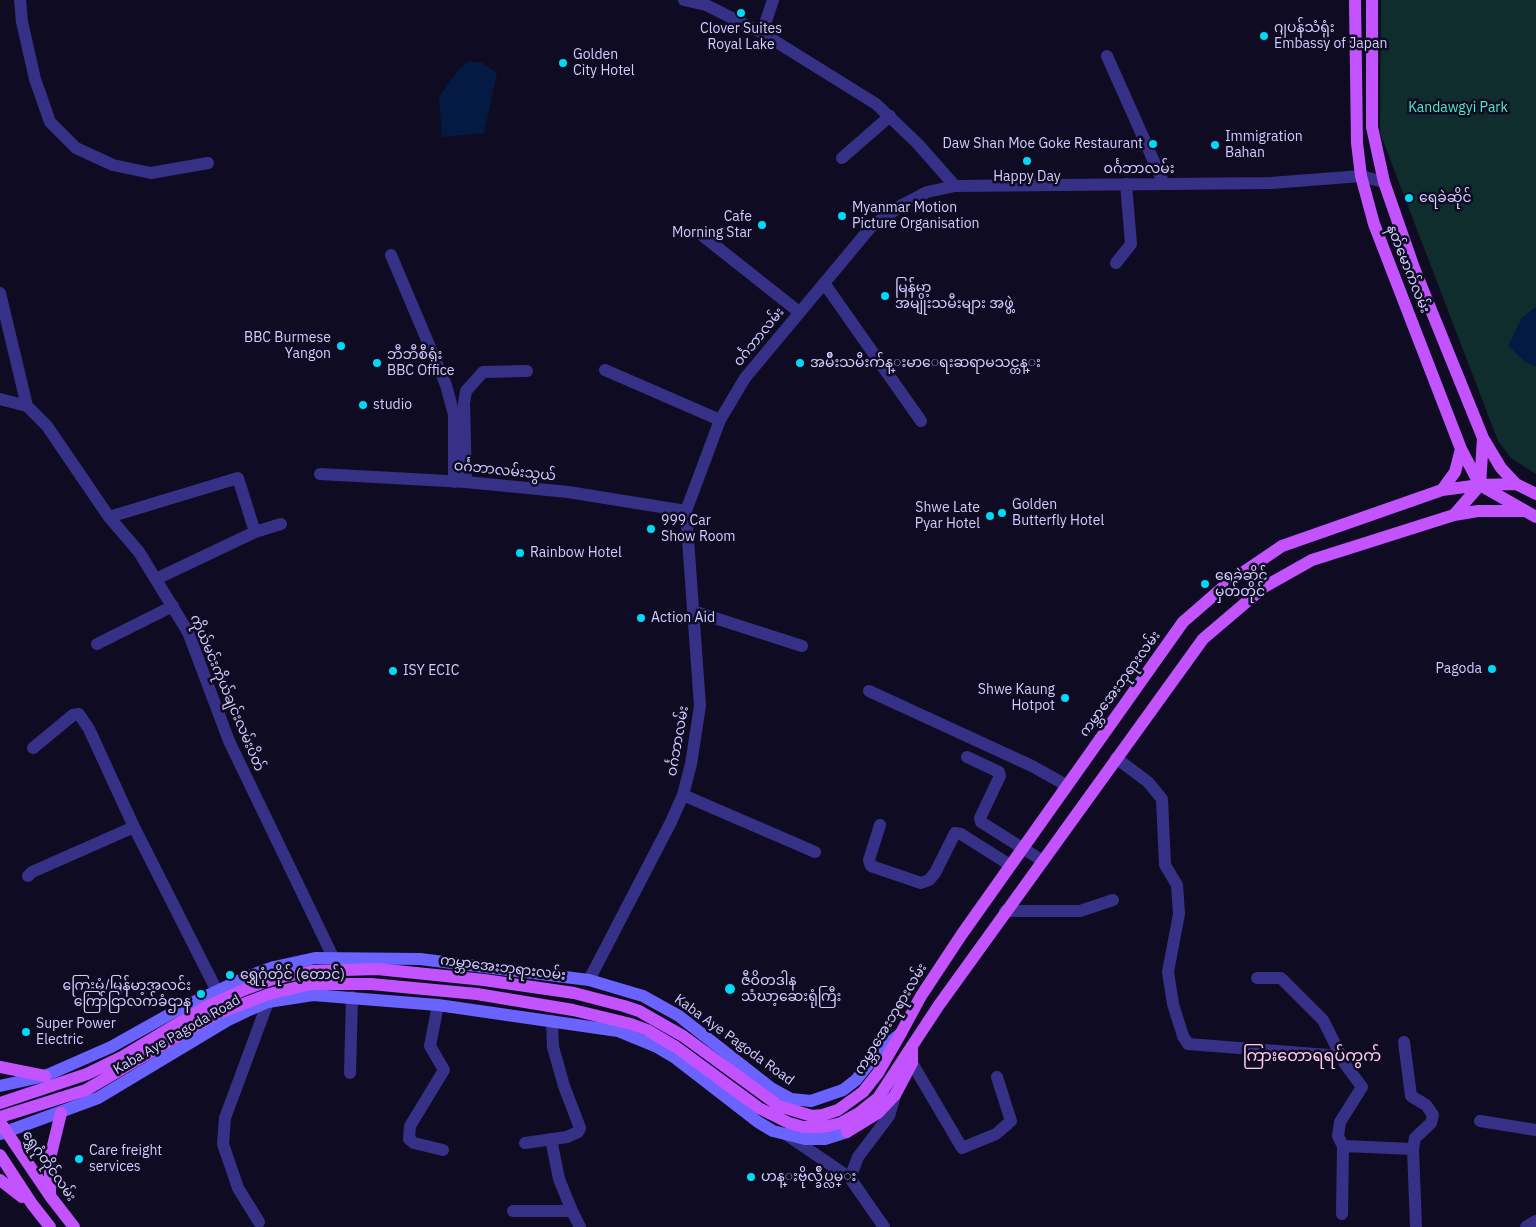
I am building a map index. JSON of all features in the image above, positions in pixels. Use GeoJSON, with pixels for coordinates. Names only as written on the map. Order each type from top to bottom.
{"type":"FeatureCollection","features":[{"type":"Feature","properties":{"kind":"main road","name":"နတ်မောက်လမ်း"},"geometry":{"type":"LineString","coordinates":[[1355,0],[1357,143],[1361,176],[1374,224],[1461,449],[1480,485]]}},
{"type":"Feature","properties":{"kind":"main road","name":"နတ်မောက်လမ်း"},"geometry":{"type":"LineString","coordinates":[[1372,0],[1372,127],[1384,182],[1414,268],[1483,438],[1501,468],[1516,484]]}},
{"type":"Feature","properties":{"kind":"main road"},"geometry":{"type":"LineString","coordinates":[[1454,515],[1480,485],[1483,438]]}},
{"type":"Feature","properties":{"kind":"main road"},"geometry":{"type":"LineString","coordinates":[[1442,490],[1455,472],[1461,449]]}},
{"type":"Feature","properties":{"kind":"main road"},"geometry":{"type":"LineString","coordinates":[[1516,484],[1536,494]]}},
{"type":"Feature","properties":{"kind":"main road","name":"ကမ္ဘာအေးဘုရားလမ်း"},"geometry":{"type":"LineString","coordinates":[[0,1103],[87,1074],[122,1057],[204,1008],[241,991],[274,979],[311,971],[376,969],[484,980],[574,993],[638,1010],[683,1036],[779,1106],[812,1116],[823,1116],[838,1110],[863,1092],[878,1073],[921,996],[1023,846],[1183,622],[1229,582],[1282,546],[1442,490],[1480,485],[1516,484]]}},
{"type":"Feature","properties":{"kind":"main road"},"geometry":{"type":"LineString","coordinates":[[1480,485],[1531,514]]}},
{"type":"Feature","properties":{"kind":"main road"},"geometry":{"type":"LineString","coordinates":[[0,1117],[86,1090],[222,1012],[269,994],[311,984],[371,984],[476,994],[609,1018],[647,1030],[663,1039],[759,1108],[789,1123],[803,1127],[824,1127],[841,1123],[859,1113],[878,1098],[938,1005],[1203,639],[1264,587],[1312,560],[1454,515],[1478,511],[1531,514]]}},
{"type":"Feature","properties":{"kind":"main road","name":"Kaba Aye Pagoda Road"},"geometry":{"type":"LineString","coordinates":[[45,1076],[111,1047],[179,1009],[274,967],[315,958],[333,957],[420,959],[588,980],[643,996],[679,1016],[771,1088],[791,1099],[811,1101],[842,1090],[856,1080],[879,1050],[901,1033]]}},
{"type":"Feature","properties":{"kind":"main road"},"geometry":{"type":"LineString","coordinates":[[217,991],[228,1020]]}},
{"type":"Feature","properties":{"kind":"main road","name":"Kaba Aye Pagoda Road"},"geometry":{"type":"LineString","coordinates":[[60,1114],[98,1098],[124,1084],[228,1020],[268,1002],[313,995],[438,1005],[618,1031],[657,1047],[689,1068],[758,1122],[787,1135],[805,1140],[825,1138],[847,1132],[878,1113],[895,1095]]}},
{"type":"Feature","properties":{"kind":"main road"},"geometry":{"type":"LineString","coordinates":[[895,1095],[912,1063],[912,1046]]}},
{"type":"Feature","properties":{"kind":"main road"},"geometry":{"type":"LineString","coordinates":[[0,1067],[45,1076]]}},
{"type":"Feature","properties":{"kind":"main road"},"geometry":{"type":"LineString","coordinates":[[0,1086],[45,1076]]}},
{"type":"Feature","properties":{"kind":"main road"},"geometry":{"type":"LineString","coordinates":[[2,1129],[60,1114],[50,1158],[50,1196]]}},
{"type":"Feature","properties":{"kind":"main road","name":"ရွှေဂုံတိုင်လမ်း"},"geometry":{"type":"LineString","coordinates":[[2,1129],[74,1227]]}},
{"type":"Feature","properties":{"kind":"main road"},"geometry":{"type":"LineString","coordinates":[[0,1155],[32,1204],[50,1227]]}},
{"type":"Feature","properties":{"kind":"main road"},"geometry":{"type":"LineString","coordinates":[[0,1180],[32,1204]]}},
{"type":"Feature","properties":{"kind":"street"},"geometry":{"type":"LineString","coordinates":[[20,0],[22,22],[35,79],[50,122],[76,148],[113,165],[152,173],[208,163]]}},
{"type":"Feature","properties":{"kind":"street"},"geometry":{"type":"LineString","coordinates":[[684,0],[707,3],[762,33],[868,99],[890,116],[955,186]]}},
{"type":"Feature","properties":{"kind":"street"},"geometry":{"type":"LineString","coordinates":[[762,33],[773,0]]}},
{"type":"Feature","properties":{"kind":"street"},"geometry":{"type":"LineString","coordinates":[[1107,56],[1164,184]]}},
{"type":"Feature","properties":{"kind":"street"},"geometry":{"type":"LineString","coordinates":[[842,158],[890,116]]}},
{"type":"Feature","properties":{"kind":"street","name":"ဝင်္ဂဘာလမ်း"},"geometry":{"type":"LineString","coordinates":[[588,980],[671,822],[683,795],[691,764],[700,706],[686,511],[720,420],[745,378],[872,227],[902,205],[927,192],[955,186],[1271,183],[1361,176],[1384,182]]}},
{"type":"Feature","properties":{"kind":"street"},"geometry":{"type":"LineString","coordinates":[[1116,263],[1131,244],[1126,184]]}},
{"type":"Feature","properties":{"kind":"street"},"geometry":{"type":"LineString","coordinates":[[703,236],[800,312]]}},
{"type":"Feature","properties":{"kind":"street"},"geometry":{"type":"LineString","coordinates":[[392,255],[446,385],[454,415],[460,482]]}},
{"type":"Feature","properties":{"kind":"street"},"geometry":{"type":"LineString","coordinates":[[824,283],[921,421]]}},
{"type":"Feature","properties":{"kind":"street"},"geometry":{"type":"LineString","coordinates":[[0,292],[27,406],[0,399]]}},
{"type":"Feature","properties":{"kind":"street"},"geometry":{"type":"LineString","coordinates":[[460,482],[466,391],[483,372],[527,370]]}},
{"type":"Feature","properties":{"kind":"street"},"geometry":{"type":"LineString","coordinates":[[605,370],[720,420]]}},
{"type":"Feature","properties":{"kind":"street","name":"ကိုယ်မင်းကိုယ်ချင်းလမ်းပိတ်"},"geometry":{"type":"LineString","coordinates":[[27,406],[47,426],[109,517],[139,552],[188,632],[229,742],[333,957]]}},
{"type":"Feature","properties":{"kind":"street","name":"ဝင်္ဂဘာလမ်းသွယ်"},"geometry":{"type":"LineString","coordinates":[[320,474],[460,482],[568,492],[686,511]]}},
{"type":"Feature","properties":{"kind":"street"},"geometry":{"type":"LineString","coordinates":[[109,517],[238,478],[255,532]]}},
{"type":"Feature","properties":{"kind":"street"},"geometry":{"type":"LineString","coordinates":[[156,579],[255,532],[281,524]]}},
{"type":"Feature","properties":{"kind":"street"},"geometry":{"type":"LineString","coordinates":[[96,644],[173,606]]}},
{"type":"Feature","properties":{"kind":"street"},"geometry":{"type":"LineString","coordinates":[[693,611],[802,646]]}},
{"type":"Feature","properties":{"kind":"street"},"geometry":{"type":"LineString","coordinates":[[869,691],[1032,766],[1066,785]]}},
{"type":"Feature","properties":{"kind":"street"},"geometry":{"type":"LineString","coordinates":[[33,748],[74,715],[79,714],[89,729],[134,827],[217,991]]}},
{"type":"Feature","properties":{"kind":"street"},"geometry":{"type":"LineString","coordinates":[[967,757],[999,772],[1000,776],[980,818],[981,822],[1023,846],[1043,861]]}},
{"type":"Feature","properties":{"kind":"street"},"geometry":{"type":"LineString","coordinates":[[1116,758],[1148,782],[1162,799],[1165,865],[1177,886],[1179,914],[1168,972],[1173,1004],[1183,1036],[1188,1044],[1341,1056]]}},
{"type":"Feature","properties":{"kind":"street"},"geometry":{"type":"LineString","coordinates":[[683,795],[815,852]]}},
{"type":"Feature","properties":{"kind":"street"},"geometry":{"type":"LineString","coordinates":[[880,825],[869,860],[871,866],[921,883],[929,880],[935,873],[955,832],[1010,865]]}},
{"type":"Feature","properties":{"kind":"street"},"geometry":{"type":"LineString","coordinates":[[28,876],[32,872],[134,827]]}},
{"type":"Feature","properties":{"kind":"street"},"geometry":{"type":"LineString","coordinates":[[1006,911],[1080,911],[1113,900]]}},
{"type":"Feature","properties":{"kind":"street"},"geometry":{"type":"LineString","coordinates":[[1257,978],[1278,977],[1283,980],[1323,1020],[1341,1056],[1362,1087],[1340,1122],[1338,1136],[1344,1146],[1342,1214]]}},
{"type":"Feature","properties":{"kind":"street"},"geometry":{"type":"LineString","coordinates":[[350,1073],[352,997]]}},
{"type":"Feature","properties":{"kind":"street"},"geometry":{"type":"LineString","coordinates":[[259,1222],[238,1188],[223,1144],[225,1118],[268,1002]]}},
{"type":"Feature","properties":{"kind":"street"},"geometry":{"type":"LineString","coordinates":[[438,1005],[430,1046],[444,1070],[410,1126],[409,1139],[414,1143],[443,1150]]}},
{"type":"Feature","properties":{"kind":"street"},"geometry":{"type":"LineString","coordinates":[[525,1143],[567,1137],[578,1132],[580,1128],[564,1086],[555,1055],[552,1021]]}},
{"type":"Feature","properties":{"kind":"street"},"geometry":{"type":"LineString","coordinates":[[1404,1042],[1411,1096],[1426,1106],[1432,1115],[1430,1123],[1416,1138],[1414,1149],[1416,1227]]}},
{"type":"Feature","properties":{"kind":"street"},"geometry":{"type":"LineString","coordinates":[[912,1063],[962,1148],[996,1134],[1011,1121],[997,1077]]}},
{"type":"Feature","properties":{"kind":"street"},"geometry":{"type":"LineString","coordinates":[[850,1178],[858,1157],[890,1116],[895,1095]]}},
{"type":"Feature","properties":{"kind":"street"},"geometry":{"type":"LineString","coordinates":[[1480,1121],[1536,1130]]}},
{"type":"Feature","properties":{"kind":"street"},"geometry":{"type":"LineString","coordinates":[[787,1135],[850,1178],[884,1227]]}},
{"type":"Feature","properties":{"kind":"street"},"geometry":{"type":"LineString","coordinates":[[551,1139],[559,1179],[580,1227]]}},
{"type":"Feature","properties":{"kind":"street"},"geometry":{"type":"LineString","coordinates":[[1344,1146],[1414,1149]]}},
{"type":"Feature","properties":{"kind":"street"},"geometry":{"type":"LineString","coordinates":[[513,1211],[572,1211]]}},
{"type":"Feature","properties":{"kind":"street"},"geometry":{"type":"LineString","coordinates":[[1526,1227],[1536,1221]]}},
{"type":"Feature","properties":{"kind":"green space","name":"Kandawgyi Park"},"geometry":{"type":"Polygon","coordinates":[[[1381,0],[1536,0],[1536,307],[1521,319],[1525,362],[1536,366],[1536,474],[1511,458],[1498,441],[1380,133],[1381,0]]]}},
{"type":"Feature","properties":{"kind":"water"},"geometry":{"type":"Polygon","coordinates":[[[469,61],[483,63],[497,73],[484,133],[442,137],[439,97],[459,69],[469,61]]]}},
{"type":"Feature","properties":{"kind":"water"},"geometry":{"type":"Polygon","coordinates":[[[1536,307],[1536,366],[1525,362],[1508,346],[1521,319],[1536,307]]]}},
{"type":"Feature","properties":{"kind":"place","name":"Clover Suites Royal Lake"},"geometry":{"type":"Point","coordinates":[741,13]}},
{"type":"Feature","properties":{"kind":"place","name":"ဂျပန်သံရုံး Embassy of Japan"},"geometry":{"type":"Point","coordinates":[1264,36]}},
{"type":"Feature","properties":{"kind":"place","name":"Golden City Hotel"},"geometry":{"type":"Point","coordinates":[563,63]}},
{"type":"Feature","properties":{"kind":"place","name":"Daw Shan Moe Goke Restaurant"},"geometry":{"type":"Point","coordinates":[1153,144]}},
{"type":"Feature","properties":{"kind":"place","name":"Immigration Bahan"},"geometry":{"type":"Point","coordinates":[1215,145]}},
{"type":"Feature","properties":{"kind":"place","name":"Happy Day"},"geometry":{"type":"Point","coordinates":[1027,161]}},
{"type":"Feature","properties":{"kind":"place","name":"ရေခဲဆိုင်"},"geometry":{"type":"Point","coordinates":[1409,198]}},
{"type":"Feature","properties":{"kind":"place","name":"Myanmar Motion Picture Organisation"},"geometry":{"type":"Point","coordinates":[842,216]}},
{"type":"Feature","properties":{"kind":"place","name":"Cafe Morning Star"},"geometry":{"type":"Point","coordinates":[762,225]}},
{"type":"Feature","properties":{"kind":"place","name":"မြန်မာ့ အမျိုးသမီးများ အဖွဲ့"},"geometry":{"type":"Point","coordinates":[885,296]}},
{"type":"Feature","properties":{"kind":"place","name":"BBC Burmese Yangon"},"geometry":{"type":"Point","coordinates":[341,346]}},
{"type":"Feature","properties":{"kind":"place","name":"ဘီဘီစီရုံး BBC Office"},"geometry":{"type":"Point","coordinates":[377,363]}},
{"type":"Feature","properties":{"kind":"place","name":"အမ်ိဳးသမီးက်န္းမာေရးဆရာမသင္တန္း"},"geometry":{"type":"Point","coordinates":[800,363]}},
{"type":"Feature","properties":{"kind":"place","name":"studio"},"geometry":{"type":"Point","coordinates":[363,405]}},
{"type":"Feature","properties":{"kind":"place","name":"Golden Butterfly Hotel"},"geometry":{"type":"Point","coordinates":[1002,513]}},
{"type":"Feature","properties":{"kind":"place","name":"Shwe Late Pyar Hotel"},"geometry":{"type":"Point","coordinates":[990,516]}},
{"type":"Feature","properties":{"kind":"place","name":"999 Car Show Room"},"geometry":{"type":"Point","coordinates":[651,529]}},
{"type":"Feature","properties":{"kind":"place","name":"Rainbow Hotel"},"geometry":{"type":"Point","coordinates":[520,553]}},
{"type":"Feature","properties":{"kind":"place","name":"ရေခဲဆိုင် မှတ်တိုင်"},"geometry":{"type":"Point","coordinates":[1205,584]}},
{"type":"Feature","properties":{"kind":"place","name":"Action Aid"},"geometry":{"type":"Point","coordinates":[641,618]}},
{"type":"Feature","properties":{"kind":"place","name":"Pagoda"},"geometry":{"type":"Point","coordinates":[1492,669]}},
{"type":"Feature","properties":{"kind":"place","name":"ISY ECIC"},"geometry":{"type":"Point","coordinates":[393,671]}},
{"type":"Feature","properties":{"kind":"place","name":"Shwe Kaung Hotpot"},"geometry":{"type":"Point","coordinates":[1065,698]}},
{"type":"Feature","properties":{"kind":"place","name":"ရွှေဂုံတိုင် (တောင်)"},"geometry":{"type":"Point","coordinates":[230,975]}},
{"type":"Feature","properties":{"kind":"place","name":"ဇီဝိတဒါန သံဃာ့ဆေးရုံကြီး"},"geometry":{"type":"Point","coordinates":[730,989]}},
{"type":"Feature","properties":{"kind":"place","name":"‌ကြေးမုံ/မြန်မာ့အလင်း ကြော်ငြာလက်ခံဌာန"},"geometry":{"type":"Point","coordinates":[201,994]}},
{"type":"Feature","properties":{"kind":"place","name":"Super Power Electric"},"geometry":{"type":"Point","coordinates":[26,1032]}},
{"type":"Feature","properties":{"kind":"place","name":"Care freight services"},"geometry":{"type":"Point","coordinates":[79,1159]}},
{"type":"Feature","properties":{"kind":"place","name":"ဟန္းဗိုလ္ခ်ဳပ္လမ္း"},"geometry":{"type":"Point","coordinates":[751,1177]}},
{"type":"Feature","properties":{"kind":"district","name":"ကြားတောရရပ်ကွက်"},"geometry":{"type":"Point","coordinates":[1312,1056]}}]}
